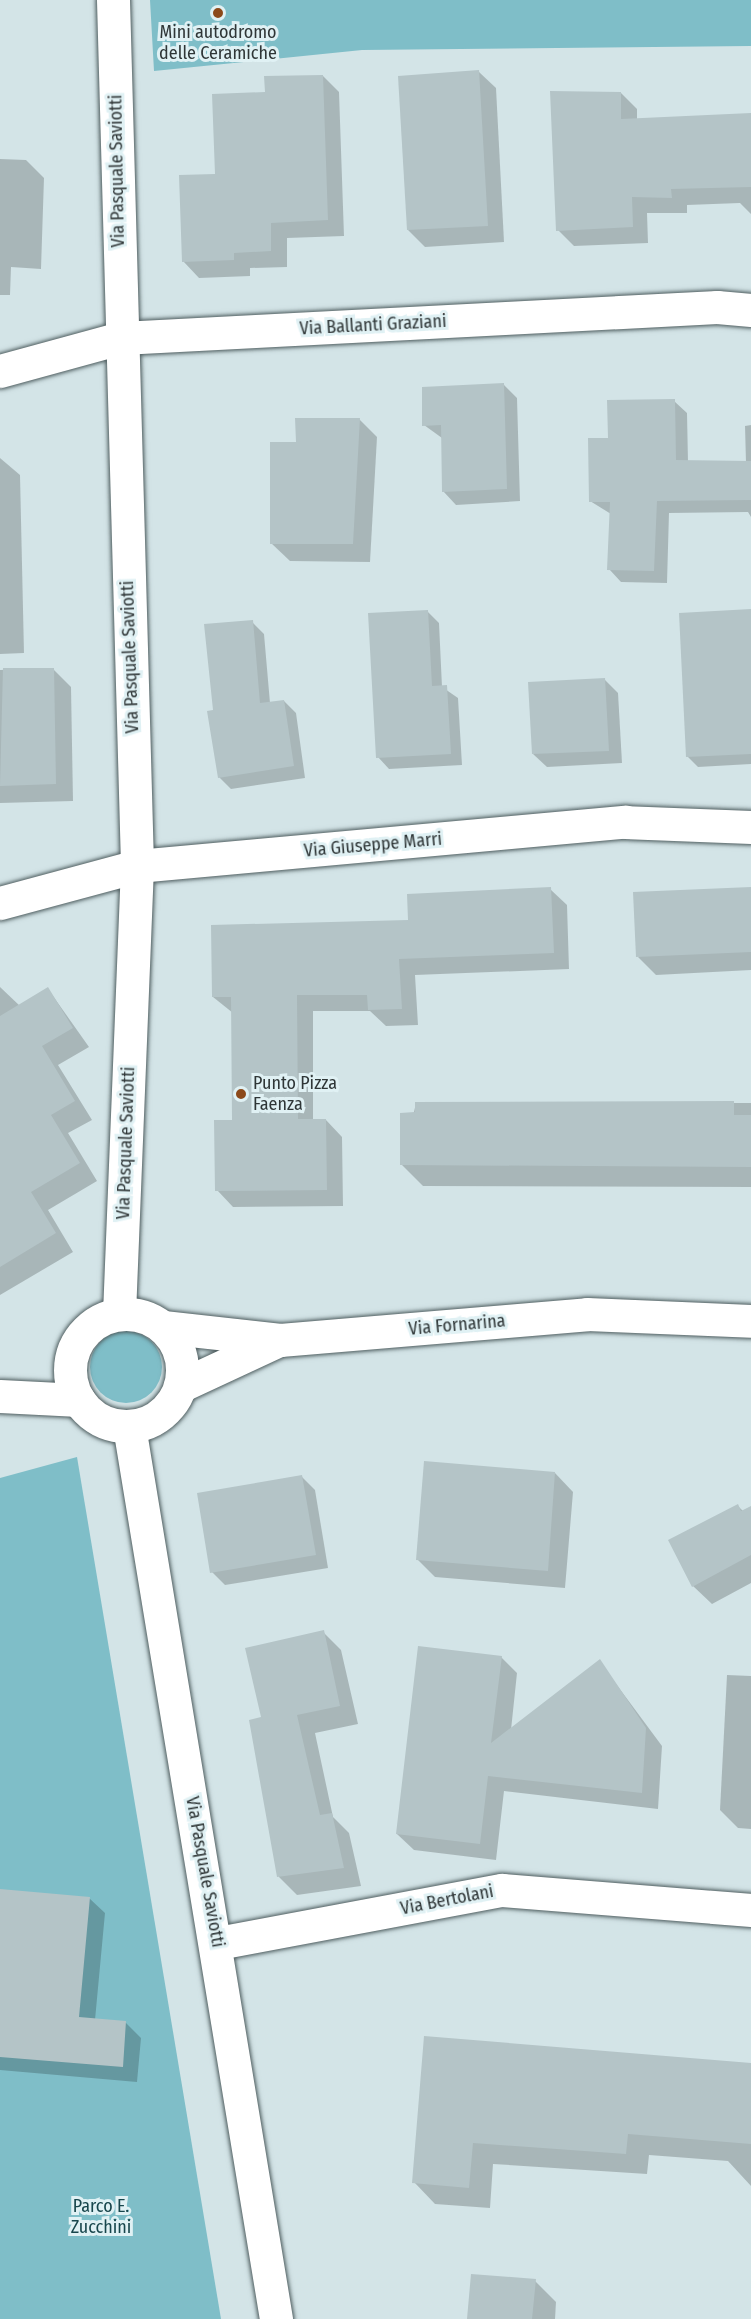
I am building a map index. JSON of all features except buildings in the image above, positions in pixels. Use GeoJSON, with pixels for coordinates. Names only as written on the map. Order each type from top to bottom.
{"type":"FeatureCollection","features":[{"type":"Feature","properties":{"kind":"street","name":"Via Pasquale Saviotti"},"geometry":{"type":"LineString","coordinates":[[113,0],[136,866],[119,1314]]}},
{"type":"Feature","properties":{"kind":"street","name":"Via Ballanti Graziani"},"geometry":{"type":"LineString","coordinates":[[0,371],[121,338],[717,307],[751,310]]}},
{"type":"Feature","properties":{"kind":"street","name":"Via Giuseppe Marri"},"geometry":{"type":"LineString","coordinates":[[0,903],[136,866],[625,822],[751,827]]}},
{"type":"Feature","properties":{"kind":"street","name":"Via Fornarina"},"geometry":{"type":"LineString","coordinates":[[119,1314],[142,1316],[163,1327],[280,1340],[587,1314],[751,1321]]}},
{"type":"Feature","properties":{"kind":"street"},"geometry":{"type":"LineString","coordinates":[[2,1395],[72,1357],[89,1328],[119,1314]]}},
{"type":"Feature","properties":{"kind":"street"},"geometry":{"type":"LineString","coordinates":[[163,1327],[180,1354],[180,1386]]}},
{"type":"Feature","properties":{"kind":"street"},"geometry":{"type":"LineString","coordinates":[[2,1395],[79,1400],[100,1419],[129,1426],[161,1414],[180,1386],[280,1340]]}},
{"type":"Feature","properties":{"kind":"street"},"geometry":{"type":"LineString","coordinates":[[72,1357],[79,1400]]}},
{"type":"Feature","properties":{"kind":"street","name":"Via Pasquale Saviotti"},"geometry":{"type":"LineString","coordinates":[[129,1426],[218,1943],[276,2319]]}},
{"type":"Feature","properties":{"kind":"street","name":"Via Bertolani"},"geometry":{"type":"LineString","coordinates":[[218,1943],[502,1890],[751,1910]]}},
{"type":"Feature","properties":{"kind":"green space"},"geometry":{"type":"Polygon","coordinates":[[[150,0],[751,0],[751,46],[362,50],[154,71],[150,0]]]}},
{"type":"Feature","properties":{"kind":"green space"},"geometry":{"type":"Polygon","coordinates":[[[119,1331],[133,1331],[152,1341],[162,1360],[162,1374],[152,1393],[133,1403],[119,1403],[100,1393],[90,1374],[90,1360],[100,1341],[119,1331]]]}},
{"type":"Feature","properties":{"kind":"green space","name":"Parco E. Zucchini"},"geometry":{"type":"Polygon","coordinates":[[[77,1457],[221,2319],[0,2319],[0,1478],[77,1457]]]}},
{"type":"Feature","properties":{"kind":"place","name":"Mini autodromo delle Ceramiche"},"geometry":{"type":"Point","coordinates":[218,13]}},
{"type":"Feature","properties":{"kind":"place","name":"Punto Pizza Faenza"},"geometry":{"type":"Point","coordinates":[241,1094]}}]}
